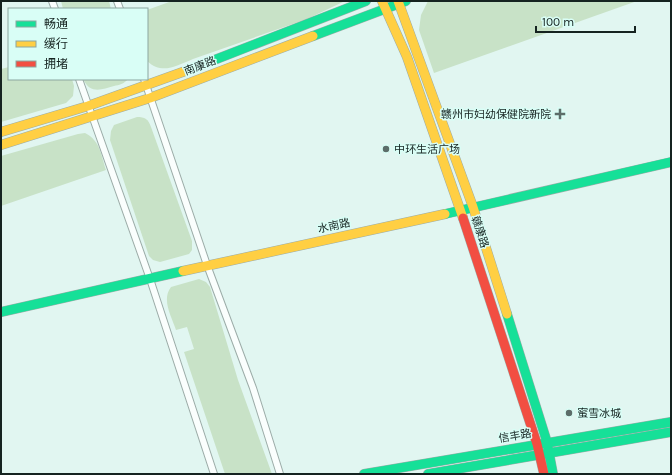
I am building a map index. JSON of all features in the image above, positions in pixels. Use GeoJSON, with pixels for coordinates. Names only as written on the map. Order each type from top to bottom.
{"type":"FeatureCollection","features":[{"type":"Feature","properties":{"kind":"main road","name":"南康路"},"geometry":{"type":"LineString","coordinates":[[1,132],[88,106],[145,82],[187,71],[366,1]]}},
{"type":"Feature","properties":{"kind":"main road","name":"南康路"},"geometry":{"type":"LineString","coordinates":[[1,145],[150,98],[384,4],[401,2]]}},
{"type":"Feature","properties":{"kind":"main road","name":"赣康路"},"geometry":{"type":"LineString","coordinates":[[401,2],[473,207],[547,442],[553,474]]}},
{"type":"Feature","properties":{"kind":"main road","name":"赣康路"},"geometry":{"type":"LineString","coordinates":[[384,4],[407,57],[460,211],[537,444],[544,474]]}},
{"type":"Feature","properties":{"kind":"main road","name":"水南路"},"geometry":{"type":"LineString","coordinates":[[1,312],[207,265],[460,211],[671,162]]}},
{"type":"Feature","properties":{"kind":"main road","name":"信丰路"},"geometry":{"type":"LineString","coordinates":[[364,474],[671,422]]}},
{"type":"Feature","properties":{"kind":"main road","name":"信丰路"},"geometry":{"type":"LineString","coordinates":[[428,474],[671,432]]}},
{"type":"Feature","properties":{"kind":"street"},"geometry":{"type":"LineString","coordinates":[[79,80],[150,279],[214,474]]}},
{"type":"Feature","properties":{"kind":"street"},"geometry":{"type":"LineString","coordinates":[[145,82],[207,265],[253,388],[280,474]]}},
{"type":"Feature","properties":{"kind":"green space"},"geometry":{"type":"Polygon","coordinates":[[[61,1],[109,1],[111,8],[63,8],[61,1]]]}},
{"type":"Feature","properties":{"kind":"green space"},"geometry":{"type":"Polygon","coordinates":[[[172,1],[345,1],[307,19],[169,68],[158,68],[148,62],[148,10],[172,1]]]}},
{"type":"Feature","properties":{"kind":"green space"},"geometry":{"type":"Polygon","coordinates":[[[428,1],[637,1],[434,73],[419,30],[421,15],[428,1]]]}},
{"type":"Feature","properties":{"kind":"green space"},"geometry":{"type":"Polygon","coordinates":[[[8,67],[8,80],[72,80],[74,86],[73,96],[66,103],[1,122],[1,69],[8,67]]]}},
{"type":"Feature","properties":{"kind":"green space"},"geometry":{"type":"Polygon","coordinates":[[[84,80],[127,80],[120,85],[96,90],[92,89],[84,80]]]}},
{"type":"Feature","properties":{"kind":"green space"},"geometry":{"type":"Polygon","coordinates":[[[137,117],[146,119],[150,124],[192,241],[192,250],[189,254],[160,262],[153,260],[149,256],[110,140],[111,131],[114,125],[137,117]]]}},
{"type":"Feature","properties":{"kind":"green space"},"geometry":{"type":"Polygon","coordinates":[[[85,133],[97,144],[106,170],[1,206],[1,156],[85,133]]]}},
{"type":"Feature","properties":{"kind":"green space"},"geometry":{"type":"Polygon","coordinates":[[[199,279],[206,282],[210,287],[238,380],[272,474],[225,474],[184,352],[194,349],[187,327],[176,330],[167,303],[168,292],[171,287],[199,279]]]}},
{"type":"Feature","properties":{"kind":"traffic: fast"},"geometry":{"type":"LineString","coordinates":[[191,69],[366,1]]}},
{"type":"Feature","properties":{"kind":"traffic: fast"},"geometry":{"type":"LineString","coordinates":[[313,36],[406,1]]}},
{"type":"Feature","properties":{"kind":"traffic: fast"},"geometry":{"type":"LineString","coordinates":[[445,214],[671,162]]}},
{"type":"Feature","properties":{"kind":"traffic: fast"},"geometry":{"type":"LineString","coordinates":[[1,312],[183,271]]}},
{"type":"Feature","properties":{"kind":"traffic: fast"},"geometry":{"type":"LineString","coordinates":[[507,314],[547,442],[553,474]]}},
{"type":"Feature","properties":{"kind":"traffic: fast"},"geometry":{"type":"LineString","coordinates":[[364,474],[671,422]]}},
{"type":"Feature","properties":{"kind":"traffic: fast"},"geometry":{"type":"LineString","coordinates":[[428,474],[671,432]]}},
{"type":"Feature","properties":{"kind":"traffic: slow"},"geometry":{"type":"LineString","coordinates":[[382,1],[407,57],[463,218]]}},
{"type":"Feature","properties":{"kind":"traffic: slow"},"geometry":{"type":"LineString","coordinates":[[398,1],[473,207],[507,314]]}},
{"type":"Feature","properties":{"kind":"traffic: slow"},"geometry":{"type":"LineString","coordinates":[[1,145],[150,98],[313,36]]}},
{"type":"Feature","properties":{"kind":"traffic: slow"},"geometry":{"type":"LineString","coordinates":[[1,132],[88,106],[191,69]]}},
{"type":"Feature","properties":{"kind":"traffic: slow"},"geometry":{"type":"LineString","coordinates":[[183,271],[445,214]]}},
{"type":"Feature","properties":{"kind":"traffic: jam"},"geometry":{"type":"LineString","coordinates":[[463,218],[537,444],[544,474]]}},
{"type":"Feature","properties":{"kind":"place","name":"赣州市妇幼保健院新院"},"geometry":{"type":"Point","coordinates":[560,114]}},
{"type":"Feature","properties":{"kind":"place","name":"中环生活广场"},"geometry":{"type":"Point","coordinates":[386,149]}},
{"type":"Feature","properties":{"kind":"place","name":"蜜雪冰城"},"geometry":{"type":"Point","coordinates":[569,413]}}]}
